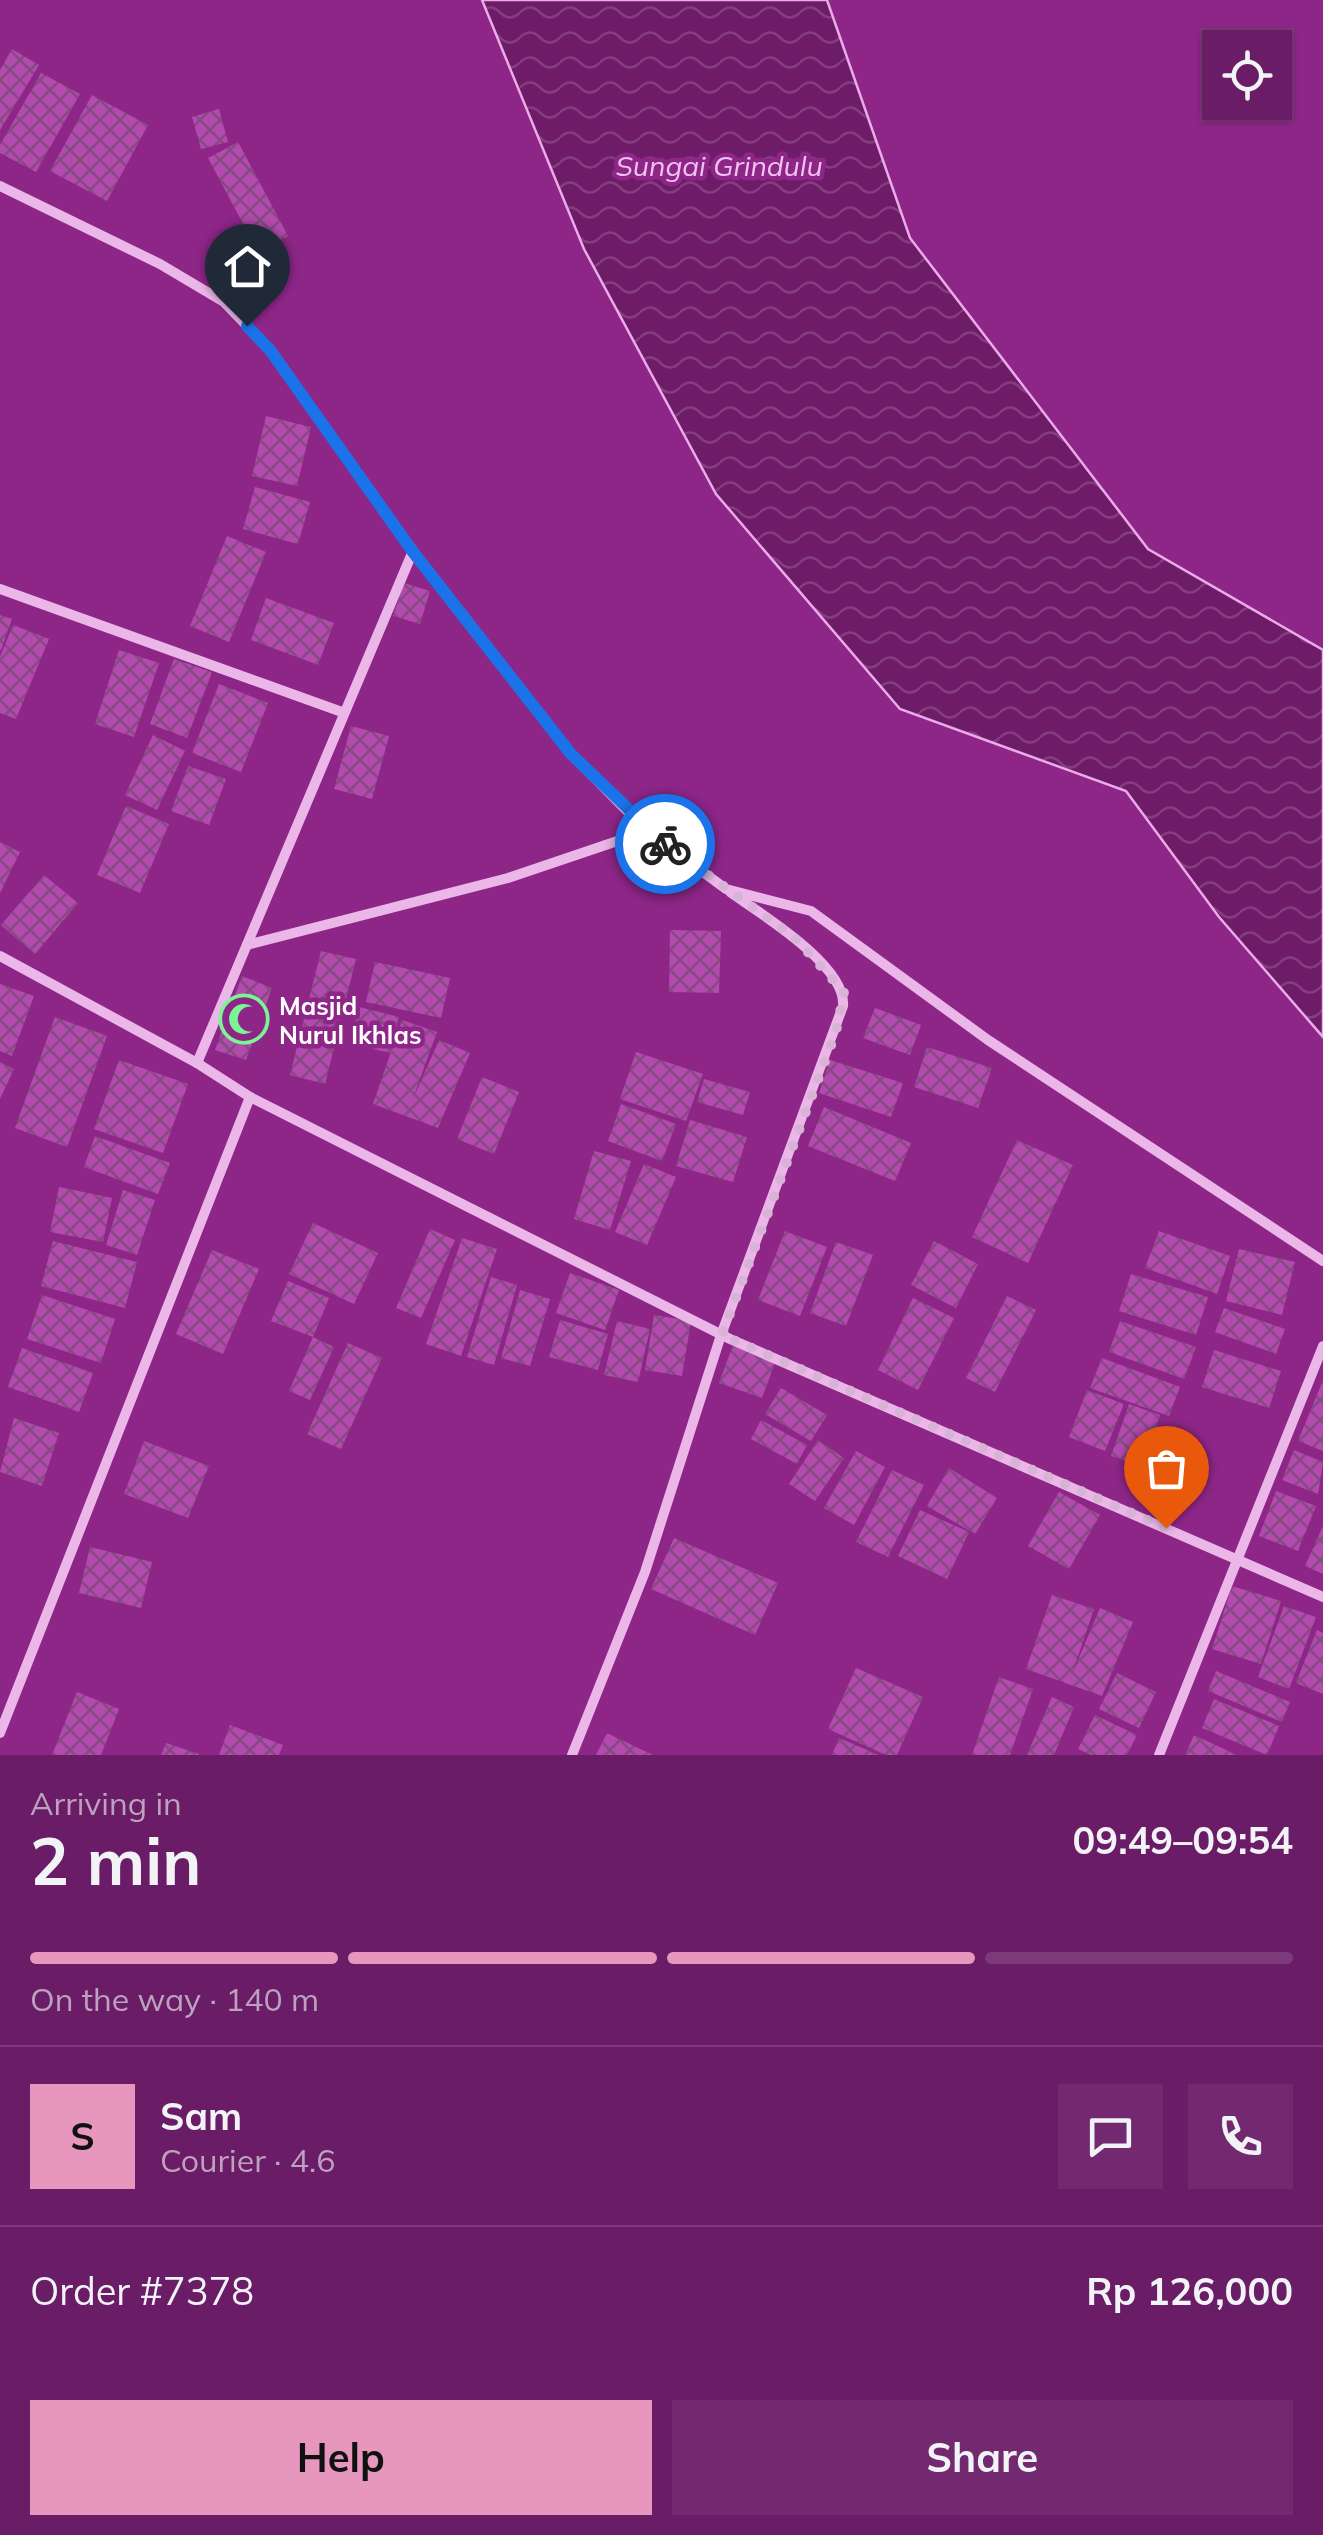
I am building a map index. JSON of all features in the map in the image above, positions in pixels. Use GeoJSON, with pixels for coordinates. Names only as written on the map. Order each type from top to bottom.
{"type":"FeatureCollection","features":[{"type":"Feature","properties":{"kind":"street"},"geometry":{"type":"LineString","coordinates":[[0,186],[160,264],[224,302],[270,350],[413,552],[571,754],[647,831],[794,937],[844,992],[836,1032],[722,1335],[645,1572],[572,1755]]}},
{"type":"Feature","properties":{"kind":"street"},"geometry":{"type":"LineString","coordinates":[[197,1062],[413,552]]}},
{"type":"Feature","properties":{"kind":"street"},"geometry":{"type":"LineString","coordinates":[[0,589],[342,712]]}},
{"type":"Feature","properties":{"kind":"street"},"geometry":{"type":"LineString","coordinates":[[246,945],[508,878],[647,831]]}},
{"type":"Feature","properties":{"kind":"street"},"geometry":{"type":"LineString","coordinates":[[726,889],[811,911],[988,1040],[1323,1261]]}},
{"type":"Feature","properties":{"kind":"street"},"geometry":{"type":"LineString","coordinates":[[0,956],[197,1062],[250,1097],[722,1335],[1323,1597]]}},
{"type":"Feature","properties":{"kind":"street"},"geometry":{"type":"LineString","coordinates":[[0,1733],[250,1097]]}},
{"type":"Feature","properties":{"kind":"street"},"geometry":{"type":"LineString","coordinates":[[1158,1755],[1323,1346]]}},
{"type":"Feature","properties":{"kind":"water","name":"Sungai Grindulu"},"geometry":{"type":"Polygon","coordinates":[[[482,0],[827,0],[910,238],[1148,549],[1323,650],[1323,1037],[1219,917],[1126,791],[900,709],[716,494],[584,249],[482,0]]]}},
{"type":"Feature","properties":{"kind":"building"},"geometry":{"type":"Polygon","coordinates":[[[12,49],[39,65],[0,130],[0,70],[12,49]]]}},
{"type":"Feature","properties":{"kind":"building"},"geometry":{"type":"Polygon","coordinates":[[[41,73],[80,94],[36,172],[0,153],[0,145],[41,73]]]}},
{"type":"Feature","properties":{"kind":"building"},"geometry":{"type":"Polygon","coordinates":[[[92,95],[148,125],[107,201],[50,171],[92,95]]]}},
{"type":"Feature","properties":{"kind":"building"},"geometry":{"type":"Polygon","coordinates":[[[219,109],[228,142],[201,149],[192,117],[219,109]]]}},
{"type":"Feature","properties":{"kind":"building"},"geometry":{"type":"Polygon","coordinates":[[[238,142],[288,236],[258,252],[208,158],[238,142]]]}},
{"type":"Feature","properties":{"kind":"building"},"geometry":{"type":"Polygon","coordinates":[[[266,416],[311,427],[297,486],[252,476],[266,416]]]}},
{"type":"Feature","properties":{"kind":"building"},"geometry":{"type":"Polygon","coordinates":[[[255,487],[310,502],[298,544],[243,529],[255,487]]]}},
{"type":"Feature","properties":{"kind":"building"},"geometry":{"type":"Polygon","coordinates":[[[227,536],[266,552],[229,642],[190,626],[227,536]]]}},
{"type":"Feature","properties":{"kind":"building"},"geometry":{"type":"Polygon","coordinates":[[[404,583],[430,591],[420,624],[393,616],[404,583]]]}},
{"type":"Feature","properties":{"kind":"building"},"geometry":{"type":"Polygon","coordinates":[[[266,598],[334,623],[318,665],[251,640],[266,598]]]}},
{"type":"Feature","properties":{"kind":"building"},"geometry":{"type":"Polygon","coordinates":[[[0,615],[12,619],[1,650],[0,650],[0,615]]]}},
{"type":"Feature","properties":{"kind":"building"},"geometry":{"type":"Polygon","coordinates":[[[13,625],[49,639],[16,719],[0,713],[0,657],[13,625]]]}},
{"type":"Feature","properties":{"kind":"building"},"geometry":{"type":"Polygon","coordinates":[[[119,650],[159,663],[134,737],[95,724],[119,650]]]}},
{"type":"Feature","properties":{"kind":"building"},"geometry":{"type":"Polygon","coordinates":[[[174,659],[212,672],[187,738],[150,724],[174,659]]]}},
{"type":"Feature","properties":{"kind":"building"},"geometry":{"type":"Polygon","coordinates":[[[219,684],[268,703],[241,772],[192,753],[219,684]]]}},
{"type":"Feature","properties":{"kind":"building"},"geometry":{"type":"Polygon","coordinates":[[[351,726],[389,736],[372,799],[334,789],[351,726]]]}},
{"type":"Feature","properties":{"kind":"building"},"geometry":{"type":"Polygon","coordinates":[[[153,735],[185,751],[157,810],[125,795],[153,735]]]}},
{"type":"Feature","properties":{"kind":"building"},"geometry":{"type":"Polygon","coordinates":[[[188,766],[226,779],[209,825],[171,811],[188,766]]]}},
{"type":"Feature","properties":{"kind":"building"},"geometry":{"type":"Polygon","coordinates":[[[126,806],[169,824],[140,893],[97,875],[126,806]]]}},
{"type":"Feature","properties":{"kind":"building"},"geometry":{"type":"Polygon","coordinates":[[[0,842],[20,852],[0,893],[0,842]]]}},
{"type":"Feature","properties":{"kind":"building"},"geometry":{"type":"Polygon","coordinates":[[[44,875],[78,903],[35,954],[1,925],[44,875]]]}},
{"type":"Feature","properties":{"kind":"building"},"geometry":{"type":"Polygon","coordinates":[[[670,930],[721,931],[719,993],[669,992],[670,930]]]}},
{"type":"Feature","properties":{"kind":"building"},"geometry":{"type":"Polygon","coordinates":[[[321,951],[356,959],[325,1084],[290,1075],[321,951]]]}},
{"type":"Feature","properties":{"kind":"building"},"geometry":{"type":"Polygon","coordinates":[[[375,962],[450,978],[441,1018],[366,1002],[375,962]]]}},
{"type":"Feature","properties":{"kind":"building","name":"Masjid Nurul Ikhlas"},"geometry":{"type":"Polygon","coordinates":[[[242,976],[272,988],[246,1060],[215,1050],[242,976]]]}},
{"type":"Feature","properties":{"kind":"building"},"geometry":{"type":"Polygon","coordinates":[[[0,984],[34,996],[12,1056],[0,1051],[0,984]]]}},
{"type":"Feature","properties":{"kind":"building"},"geometry":{"type":"Polygon","coordinates":[[[359,1007],[399,1017],[391,1053],[350,1044],[359,1007]]]}},
{"type":"Feature","properties":{"kind":"building"},"geometry":{"type":"Polygon","coordinates":[[[875,1008],[921,1025],[910,1055],[863,1038],[875,1008]]]}},
{"type":"Feature","properties":{"kind":"building"},"geometry":{"type":"Polygon","coordinates":[[[55,1017],[107,1036],[67,1147],[15,1128],[55,1017]]]}},
{"type":"Feature","properties":{"kind":"building"},"geometry":{"type":"Polygon","coordinates":[[[402,1020],[437,1032],[412,1101],[439,1040],[470,1053],[438,1128],[373,1104],[402,1020]]]}},
{"type":"Feature","properties":{"kind":"building"},"geometry":{"type":"Polygon","coordinates":[[[927,1047],[992,1068],[978,1108],[914,1087],[927,1047]]]}},
{"type":"Feature","properties":{"kind":"building"},"geometry":{"type":"Polygon","coordinates":[[[636,1052],[703,1074],[686,1121],[620,1099],[636,1052]]]}},
{"type":"Feature","properties":{"kind":"building"},"geometry":{"type":"Polygon","coordinates":[[[119,1060],[188,1084],[163,1153],[94,1129],[119,1060]]]}},
{"type":"Feature","properties":{"kind":"building"},"geometry":{"type":"Polygon","coordinates":[[[830,1060],[903,1083],[891,1117],[819,1093],[830,1060]]]}},
{"type":"Feature","properties":{"kind":"building"},"geometry":{"type":"Polygon","coordinates":[[[0,1062],[14,1069],[0,1099],[0,1062]]]}},
{"type":"Feature","properties":{"kind":"building"},"geometry":{"type":"Polygon","coordinates":[[[482,1077],[519,1092],[494,1154],[457,1139],[482,1077]]]}},
{"type":"Feature","properties":{"kind":"building"},"geometry":{"type":"Polygon","coordinates":[[[704,1079],[750,1092],[743,1115],[697,1102],[704,1079]]]}},
{"type":"Feature","properties":{"kind":"building"},"geometry":{"type":"Polygon","coordinates":[[[621,1104],[676,1124],[662,1161],[608,1141],[621,1104]]]}},
{"type":"Feature","properties":{"kind":"building"},"geometry":{"type":"Polygon","coordinates":[[[824,1107],[911,1143],[895,1181],[808,1146],[824,1107]]]}},
{"type":"Feature","properties":{"kind":"building"},"geometry":{"type":"Polygon","coordinates":[[[690,1120],[747,1137],[733,1182],[676,1166],[690,1120]]]}},
{"type":"Feature","properties":{"kind":"building"},"geometry":{"type":"Polygon","coordinates":[[[95,1136],[170,1163],[158,1194],[84,1167],[95,1136]]]}},
{"type":"Feature","properties":{"kind":"building"},"geometry":{"type":"Polygon","coordinates":[[[1017,1140],[1073,1165],[1028,1263],[972,1237],[1017,1140]]]}},
{"type":"Feature","properties":{"kind":"building"},"geometry":{"type":"Polygon","coordinates":[[[594,1151],[631,1161],[610,1230],[574,1219],[594,1151]]]}},
{"type":"Feature","properties":{"kind":"building"},"geometry":{"type":"Polygon","coordinates":[[[644,1164],[676,1177],[647,1245],[615,1232],[644,1164]]]}},
{"type":"Feature","properties":{"kind":"building"},"geometry":{"type":"Polygon","coordinates":[[[59,1187],[112,1198],[103,1242],[50,1232],[59,1187]]]}},
{"type":"Feature","properties":{"kind":"building"},"geometry":{"type":"Polygon","coordinates":[[[123,1190],[155,1200],[137,1255],[106,1245],[123,1190]]]}},
{"type":"Feature","properties":{"kind":"building"},"geometry":{"type":"Polygon","coordinates":[[[313,1223],[378,1253],[354,1304],[289,1274],[313,1223]]]}},
{"type":"Feature","properties":{"kind":"building"},"geometry":{"type":"Polygon","coordinates":[[[430,1229],[455,1240],[421,1318],[396,1308],[430,1229]]]}},
{"type":"Feature","properties":{"kind":"building"},"geometry":{"type":"Polygon","coordinates":[[[785,1231],[827,1247],[800,1316],[758,1300],[785,1231]]]}},
{"type":"Feature","properties":{"kind":"building"},"geometry":{"type":"Polygon","coordinates":[[[1159,1231],[1230,1256],[1217,1294],[1145,1268],[1159,1231]]]}},
{"type":"Feature","properties":{"kind":"building"},"geometry":{"type":"Polygon","coordinates":[[[462,1238],[497,1249],[461,1356],[426,1344],[462,1238]]]}},
{"type":"Feature","properties":{"kind":"building"},"geometry":{"type":"Polygon","coordinates":[[[53,1241],[137,1262],[125,1308],[41,1286],[53,1241]]]}},
{"type":"Feature","properties":{"kind":"building"},"geometry":{"type":"Polygon","coordinates":[[[934,1241],[978,1264],[956,1308],[911,1285],[934,1241]]]}},
{"type":"Feature","properties":{"kind":"building"},"geometry":{"type":"Polygon","coordinates":[[[836,1242],[873,1255],[846,1326],[810,1313],[836,1242]]]}},
{"type":"Feature","properties":{"kind":"building"},"geometry":{"type":"Polygon","coordinates":[[[1239,1249],[1295,1262],[1282,1315],[1226,1301],[1239,1249]]]}},
{"type":"Feature","properties":{"kind":"building"},"geometry":{"type":"Polygon","coordinates":[[[212,1250],[259,1269],[223,1354],[176,1334],[212,1250]]]}},
{"type":"Feature","properties":{"kind":"building"},"geometry":{"type":"Polygon","coordinates":[[[570,1273],[619,1290],[605,1330],[556,1313],[570,1273]]]}},
{"type":"Feature","properties":{"kind":"building"},"geometry":{"type":"Polygon","coordinates":[[[1131,1274],[1208,1297],[1196,1335],[1119,1311],[1131,1274]]]}},
{"type":"Feature","properties":{"kind":"building"},"geometry":{"type":"Polygon","coordinates":[[[491,1277],[517,1285],[494,1365],[467,1357],[491,1277]]]}},
{"type":"Feature","properties":{"kind":"building"},"geometry":{"type":"Polygon","coordinates":[[[288,1281],[329,1298],[313,1337],[271,1321],[288,1281]]]}},
{"type":"Feature","properties":{"kind":"building"},"geometry":{"type":"Polygon","coordinates":[[[520,1290],[550,1299],[530,1366],[501,1358],[520,1290]]]}},
{"type":"Feature","properties":{"kind":"building"},"geometry":{"type":"Polygon","coordinates":[[[42,1295],[115,1319],[101,1363],[27,1339],[42,1295]]]}},
{"type":"Feature","properties":{"kind":"building"},"geometry":{"type":"Polygon","coordinates":[[[1007,1296],[1036,1310],[995,1392],[966,1378],[1007,1296]]]}},
{"type":"Feature","properties":{"kind":"building"},"geometry":{"type":"Polygon","coordinates":[[[913,1298],[954,1318],[918,1390],[878,1370],[913,1298]]]}},
{"type":"Feature","properties":{"kind":"building"},"geometry":{"type":"Polygon","coordinates":[[[1224,1308],[1285,1329],[1276,1354],[1215,1332],[1224,1308]]]}},
{"type":"Feature","properties":{"kind":"building"},"geometry":{"type":"Polygon","coordinates":[[[654,1315],[691,1321],[682,1376],[645,1370],[654,1315]]]}},
{"type":"Feature","properties":{"kind":"building"},"geometry":{"type":"Polygon","coordinates":[[[560,1320],[608,1334],[598,1370],[549,1357],[560,1320]]]}},
{"type":"Feature","properties":{"kind":"building"},"geometry":{"type":"Polygon","coordinates":[[[617,1321],[650,1329],[638,1382],[604,1375],[617,1321]]]}},
{"type":"Feature","properties":{"kind":"building"},"geometry":{"type":"Polygon","coordinates":[[[1120,1321],[1196,1347],[1184,1379],[1109,1352],[1120,1321]]]}},
{"type":"Feature","properties":{"kind":"building"},"geometry":{"type":"Polygon","coordinates":[[[313,1337],[334,1347],[310,1400],[289,1391],[313,1337]]]}},
{"type":"Feature","properties":{"kind":"building"},"geometry":{"type":"Polygon","coordinates":[[[348,1343],[382,1358],[341,1449],[307,1434],[348,1343]]]}},
{"type":"Feature","properties":{"kind":"building"},"geometry":{"type":"Polygon","coordinates":[[[733,1345],[776,1360],[762,1398],[719,1383],[733,1345]]]}},
{"type":"Feature","properties":{"kind":"building"},"geometry":{"type":"Polygon","coordinates":[[[22,1348],[93,1373],[79,1412],[8,1387],[22,1348]]]}},
{"type":"Feature","properties":{"kind":"building"},"geometry":{"type":"Polygon","coordinates":[[[1214,1350],[1281,1371],[1269,1408],[1202,1387],[1214,1350]]]}},
{"type":"Feature","properties":{"kind":"building"},"geometry":{"type":"Polygon","coordinates":[[[1102,1358],[1180,1387],[1169,1416],[1090,1388],[1102,1358]]]}},
{"type":"Feature","properties":{"kind":"building"},"geometry":{"type":"Polygon","coordinates":[[[1323,1380],[1323,1451],[1298,1441],[1323,1380]]]}},
{"type":"Feature","properties":{"kind":"building"},"geometry":{"type":"Polygon","coordinates":[[[781,1388],[827,1415],[811,1441],[765,1414],[781,1388]]]}},
{"type":"Feature","properties":{"kind":"building"},"geometry":{"type":"Polygon","coordinates":[[[1087,1390],[1124,1404],[1105,1451],[1069,1437],[1087,1390]]]}},
{"type":"Feature","properties":{"kind":"building"},"geometry":{"type":"Polygon","coordinates":[[[1129,1404],[1160,1415],[1143,1466],[1111,1456],[1129,1404]]]}},
{"type":"Feature","properties":{"kind":"building"},"geometry":{"type":"Polygon","coordinates":[[[14,1418],[59,1433],[42,1486],[0,1472],[14,1418]]]}},
{"type":"Feature","properties":{"kind":"building"},"geometry":{"type":"Polygon","coordinates":[[[761,1420],[807,1445],[797,1464],[751,1439],[761,1420]]]}},
{"type":"Feature","properties":{"kind":"building"},"geometry":{"type":"Polygon","coordinates":[[[818,1440],[844,1458],[815,1501],[789,1484],[818,1440]]]}},
{"type":"Feature","properties":{"kind":"building"},"geometry":{"type":"Polygon","coordinates":[[[144,1441],[209,1466],[188,1518],[124,1494],[144,1441]]]}},
{"type":"Feature","properties":{"kind":"building"},"geometry":{"type":"Polygon","coordinates":[[[1294,1450],[1323,1462],[1318,1494],[1282,1480],[1294,1450]]]}},
{"type":"Feature","properties":{"kind":"building"},"geometry":{"type":"Polygon","coordinates":[[[856,1451],[885,1467],[854,1525],[824,1508],[856,1451]]]}},
{"type":"Feature","properties":{"kind":"building"},"geometry":{"type":"Polygon","coordinates":[[[949,1468],[997,1498],[975,1534],[927,1506],[949,1468]]]}},
{"type":"Feature","properties":{"kind":"building"},"geometry":{"type":"Polygon","coordinates":[[[892,1470],[924,1485],[888,1557],[856,1542],[892,1470]]]}},
{"type":"Feature","properties":{"kind":"building"},"geometry":{"type":"Polygon","coordinates":[[[1276,1491],[1316,1506],[1298,1551],[1259,1536],[1276,1491]]]}},
{"type":"Feature","properties":{"kind":"building"},"geometry":{"type":"Polygon","coordinates":[[[1059,1492],[1100,1515],[1069,1569],[1028,1546],[1059,1492]]]}},
{"type":"Feature","properties":{"kind":"building"},"geometry":{"type":"Polygon","coordinates":[[[920,1510],[969,1532],[947,1579],[898,1556],[920,1510]]]}},
{"type":"Feature","properties":{"kind":"building"},"geometry":{"type":"Polygon","coordinates":[[[1323,1526],[1323,1574],[1305,1566],[1323,1526]]]}},
{"type":"Feature","properties":{"kind":"building"},"geometry":{"type":"Polygon","coordinates":[[[674,1538],[778,1583],[755,1635],[651,1589],[674,1538]]]}},
{"type":"Feature","properties":{"kind":"building"},"geometry":{"type":"Polygon","coordinates":[[[90,1547],[152,1562],[141,1608],[79,1593],[90,1547]]]}},
{"type":"Feature","properties":{"kind":"building"},"geometry":{"type":"Polygon","coordinates":[[[1232,1586],[1281,1601],[1261,1664],[1212,1649],[1232,1586]]]}},
{"type":"Feature","properties":{"kind":"building"},"geometry":{"type":"Polygon","coordinates":[[[1052,1595],[1094,1609],[1072,1674],[1100,1608],[1133,1622],[1102,1696],[1026,1669],[1052,1595]]]}},
{"type":"Feature","properties":{"kind":"building"},"geometry":{"type":"Polygon","coordinates":[[[1284,1606],[1316,1617],[1289,1689],[1258,1677],[1284,1606]]]}},
{"type":"Feature","properties":{"kind":"building"},"geometry":{"type":"Polygon","coordinates":[[[1317,1630],[1323,1633],[1323,1694],[1296,1683],[1317,1630]]]}},
{"type":"Feature","properties":{"kind":"building"},"geometry":{"type":"Polygon","coordinates":[[[856,1668],[923,1697],[897,1755],[886,1755],[828,1729],[856,1668]]]}},
{"type":"Feature","properties":{"kind":"building"},"geometry":{"type":"Polygon","coordinates":[[[1216,1671],[1290,1702],[1282,1722],[1208,1691],[1216,1671]]]}},
{"type":"Feature","properties":{"kind":"building"},"geometry":{"type":"Polygon","coordinates":[[[1117,1673],[1156,1692],[1139,1728],[1099,1709],[1117,1673]]]}},
{"type":"Feature","properties":{"kind":"building"},"geometry":{"type":"Polygon","coordinates":[[[999,1677],[1033,1689],[1010,1755],[972,1755],[999,1677]]]}},
{"type":"Feature","properties":{"kind":"building"},"geometry":{"type":"Polygon","coordinates":[[[77,1692],[119,1709],[101,1755],[52,1755],[77,1692]]]}},
{"type":"Feature","properties":{"kind":"building"},"geometry":{"type":"Polygon","coordinates":[[[1052,1697],[1074,1707],[1054,1755],[1027,1755],[1052,1697]]]}},
{"type":"Feature","properties":{"kind":"building"},"geometry":{"type":"Polygon","coordinates":[[[1214,1699],[1279,1726],[1267,1755],[1202,1728],[1214,1699]]]}},
{"type":"Feature","properties":{"kind":"building"},"geometry":{"type":"Polygon","coordinates":[[[1095,1715],[1137,1735],[1127,1755],[1091,1755],[1078,1749],[1095,1715]]]}},
{"type":"Feature","properties":{"kind":"building"},"geometry":{"type":"Polygon","coordinates":[[[230,1725],[283,1745],[279,1755],[219,1755],[230,1725]]]}},
{"type":"Feature","properties":{"kind":"building"},"geometry":{"type":"Polygon","coordinates":[[[607,1733],[653,1755],[596,1755],[607,1733]]]}},
{"type":"Feature","properties":{"kind":"building"},"geometry":{"type":"Polygon","coordinates":[[[1194,1735],[1237,1755],[1185,1755],[1194,1735]]]}},
{"type":"Feature","properties":{"kind":"building"},"geometry":{"type":"Polygon","coordinates":[[[839,1738],[879,1755],[832,1755],[839,1738]]]}},
{"type":"Feature","properties":{"kind":"building"},"geometry":{"type":"Polygon","coordinates":[[[166,1743],[199,1754],[199,1755],[161,1755],[166,1743]]]}},
{"type":"Feature","properties":{"kind":"way so far"},"geometry":{"type":"LineString","coordinates":[[665,844],[794,937],[844,992],[836,1032],[722,1335],[1166,1528]]}},
{"type":"Feature","properties":{"kind":"place","name":"Masjid Nurul Ikhlas"},"geometry":{"type":"Point","coordinates":[244,1019]}},
{"type":"Feature","properties":{"kind":"route"},"geometry":{"type":"LineString","coordinates":[[247,326],[270,350],[413,552],[571,754],[647,831],[665,844]]}}]}
